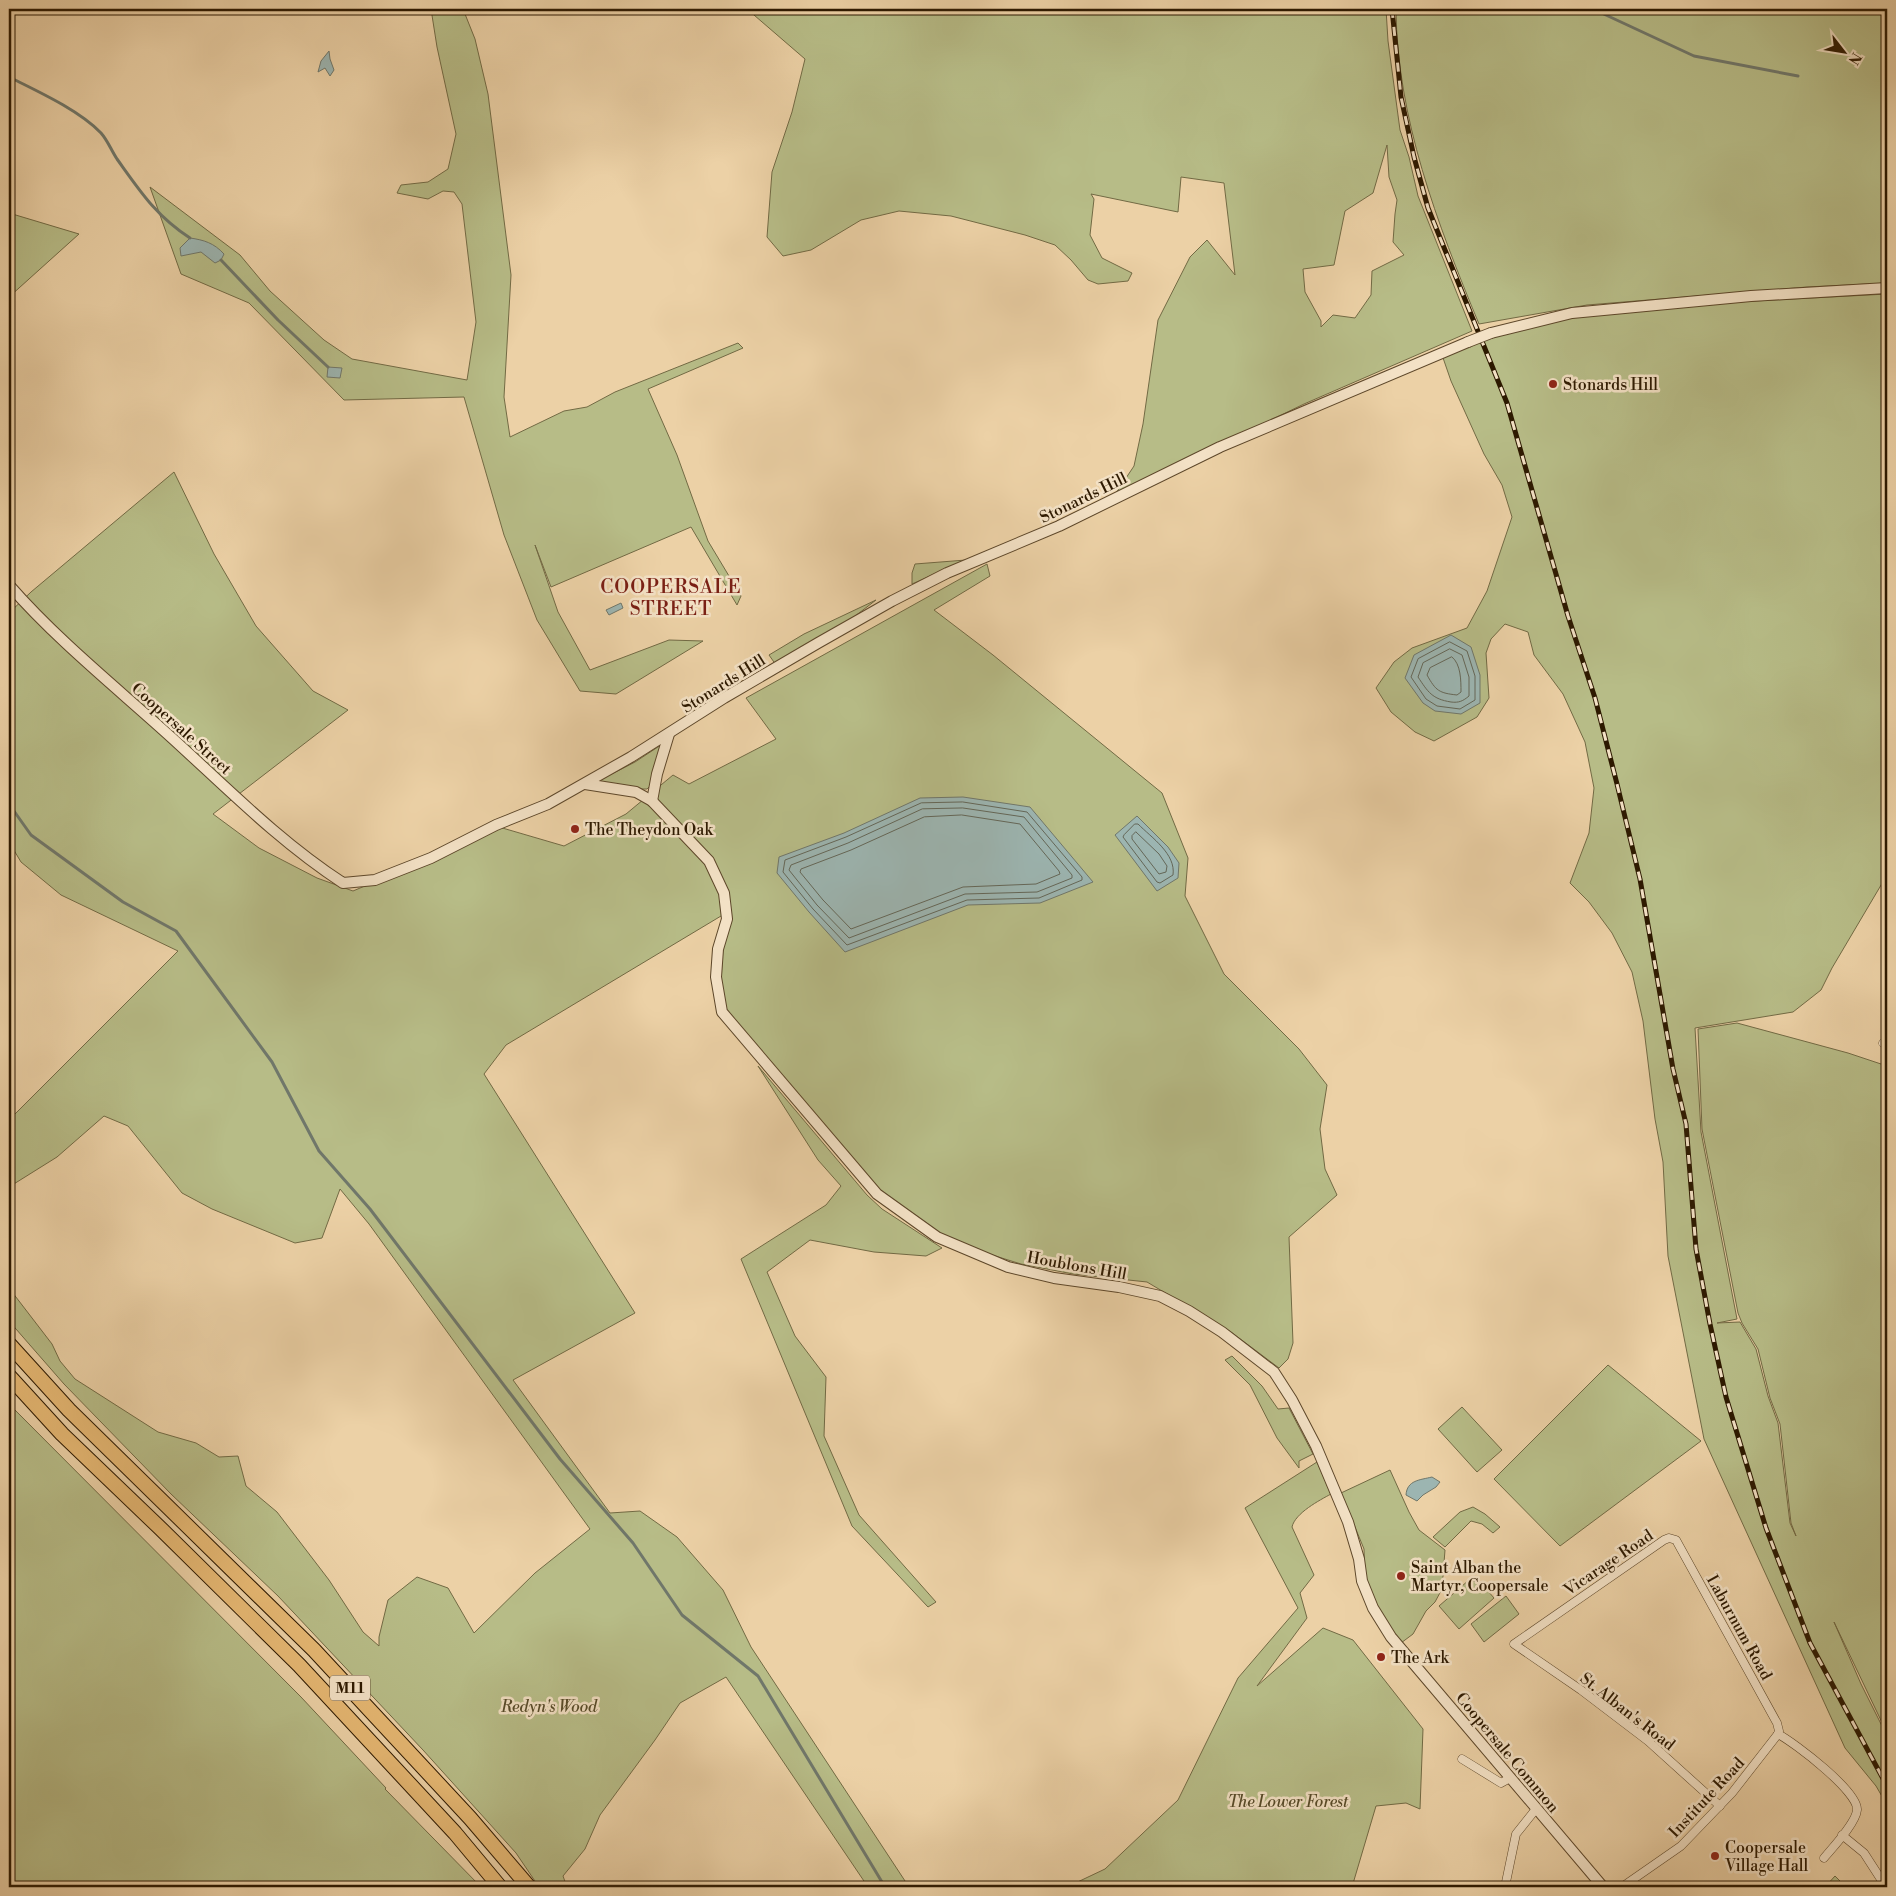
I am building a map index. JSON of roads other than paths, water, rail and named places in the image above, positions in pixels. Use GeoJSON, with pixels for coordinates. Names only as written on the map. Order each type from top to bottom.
{"type":"FeatureCollection","features":[{"type":"Feature","properties":{"kind":"highway","name":"M11"},"geometry":{"type":"LineString","coordinates":[[9,1344],[70,1410],[314,1650],[470,1818],[528,1887]]}},
{"type":"Feature","properties":{"kind":"highway","name":"M11"},"geometry":{"type":"LineString","coordinates":[[9,1376],[62,1434],[298,1665],[455,1833],[500,1887]]}},
{"type":"Feature","properties":{"kind":"street","name":"Stonards Hill"},"geometry":{"type":"LineString","coordinates":[[343,884],[376,880],[430,858],[496,825],[548,804],[669,734],[724,698],[818,643],[892,601],[947,573],[1059,526],[1220,447],[1491,333],[1572,313],[1751,296],[1887,288]]}},
{"type":"Feature","properties":{"kind":"street","name":"Coopersale Street"},"geometry":{"type":"LineString","coordinates":[[9,585],[49,626],[267,825],[310,862],[343,884]]}},
{"type":"Feature","properties":{"kind":"street"},"geometry":{"type":"LineString","coordinates":[[652,802],[669,734]]}},
{"type":"Feature","properties":{"kind":"street","name":"Houblons Hill"},"geometry":{"type":"LineString","coordinates":[[585,784],[636,792],[652,802],[709,861],[724,892],[727,919],[718,949],[716,977],[722,1012],[877,1194],[937,1237],[1008,1266],[1054,1278],[1118,1287],[1160,1296],[1190,1311],[1222,1332],[1274,1372],[1292,1400],[1316,1446],[1348,1522],[1359,1558],[1362,1581],[1373,1608],[1390,1637]]}},
{"type":"Feature","properties":{"kind":"street","name":"Vicarage Road"},"geometry":{"type":"LineString","coordinates":[[1514,1644],[1607,1578],[1669,1538]]}},
{"type":"Feature","properties":{"kind":"street","name":"Laburnum Road"},"geometry":{"type":"LineString","coordinates":[[1669,1538],[1676,1540],[1681,1548],[1777,1723],[1778,1734]]}},
{"type":"Feature","properties":{"kind":"street","name":"Coopersale Common"},"geometry":{"type":"LineString","coordinates":[[1390,1637],[1603,1887]]}},
{"type":"Feature","properties":{"kind":"street","name":"St. Alban's Road"},"geometry":{"type":"LineString","coordinates":[[1514,1644],[1581,1690],[1648,1741],[1720,1806]]}},
{"type":"Feature","properties":{"kind":"street"},"geometry":{"type":"LineString","coordinates":[[1778,1734],[1800,1747],[1814,1762],[1838,1780],[1856,1801],[1857,1810],[1855,1818],[1824,1858]]}},
{"type":"Feature","properties":{"kind":"street","name":"Institute Road"},"geometry":{"type":"LineString","coordinates":[[1622,1887],[1681,1846],[1732,1793],[1778,1734]]}},
{"type":"Feature","properties":{"kind":"street"},"geometry":{"type":"LineString","coordinates":[[1462,1759],[1501,1783],[1510,1778]]}},
{"type":"Feature","properties":{"kind":"street"},"geometry":{"type":"LineString","coordinates":[[1505,1887],[1516,1834],[1536,1809]]}},
{"type":"Feature","properties":{"kind":"street"},"geometry":{"type":"LineString","coordinates":[[1842,1835],[1864,1853],[1884,1884]]}},
{"type":"Feature","properties":{"kind":"water"},"geometry":{"type":"Polygon","coordinates":[[[329,51],[334,70],[330,76],[325,68],[318,72],[321,61],[329,51]]]}},
{"type":"Feature","properties":{"kind":"water"},"geometry":{"type":"Polygon","coordinates":[[[190,238],[204,241],[216,247],[224,254],[221,260],[215,263],[201,252],[181,256],[180,248],[190,238]]]}},
{"type":"Feature","properties":{"kind":"water"},"geometry":{"type":"Polygon","coordinates":[[[328,367],[342,368],[340,378],[327,377],[328,367]]]}},
{"type":"Feature","properties":{"kind":"water"},"geometry":{"type":"Polygon","coordinates":[[[621,603],[623,608],[609,615],[606,610],[621,603]]]}},
{"type":"Feature","properties":{"kind":"water"},"geometry":{"type":"Polygon","coordinates":[[[1451,635],[1471,647],[1480,675],[1480,703],[1461,714],[1435,711],[1423,703],[1405,678],[1414,655],[1451,635]]]}},
{"type":"Feature","properties":{"kind":"water"},"geometry":{"type":"Polygon","coordinates":[[[963,797],[1030,807],[1093,882],[1040,903],[968,905],[845,952],[777,873],[779,857],[844,833],[920,798],[963,797]]]}},
{"type":"Feature","properties":{"kind":"water"},"geometry":{"type":"Polygon","coordinates":[[[1137,816],[1168,847],[1179,863],[1178,878],[1157,891],[1115,835],[1137,816]]]}},
{"type":"Feature","properties":{"kind":"water"},"geometry":{"type":"Polygon","coordinates":[[[1432,1477],[1440,1482],[1417,1501],[1406,1495],[1409,1486],[1419,1480],[1432,1477]]]}},
{"type":"Feature","properties":{"kind":"waterway"},"geometry":{"type":"LineString","coordinates":[[1593,9],[1694,56],[1798,76]]}},
{"type":"Feature","properties":{"kind":"waterway"},"geometry":{"type":"LineString","coordinates":[[9,77],[57,102],[81,117],[101,133],[117,159],[149,202],[167,221],[190,238]]}},
{"type":"Feature","properties":{"kind":"waterway"},"geometry":{"type":"LineString","coordinates":[[221,260],[278,320],[328,367]]}},
{"type":"Feature","properties":{"kind":"waterway"},"geometry":{"type":"LineString","coordinates":[[9,804],[31,835],[123,902],[176,931],[272,1062],[319,1151],[370,1209],[560,1459],[633,1543],[682,1615],[758,1676],[885,1887]]}},
{"type":"Feature","properties":{"kind":"railway"},"geometry":{"type":"LineString","coordinates":[[1392,9],[1401,97],[1414,157],[1428,208],[1507,403],[1568,616],[1595,698],[1640,879],[1673,1069],[1686,1124],[1696,1249],[1726,1397],[1766,1528],[1810,1643],[1887,1786]]}},
{"type":"Feature","properties":{"kind":"place","name":"Stonards Hill"},"geometry":{"type":"Point","coordinates":[1553,384]}},
{"type":"Feature","properties":{"kind":"place","name":"The Theydon Oak"},"geometry":{"type":"Point","coordinates":[575,829]}},
{"type":"Feature","properties":{"kind":"place","name":"Saint Alban the Martyr, Coopersale"},"geometry":{"type":"Point","coordinates":[1401,1576]}},
{"type":"Feature","properties":{"kind":"place","name":"The Ark"},"geometry":{"type":"Point","coordinates":[1381,1657]}},
{"type":"Feature","properties":{"kind":"place","name":"Coopersale Village Hall"},"geometry":{"type":"Point","coordinates":[1715,1856]}},
{"type":"Feature","properties":{"kind":"district","name":"COOPERSALE STREET"},"geometry":{"type":"Point","coordinates":[671,597]}},
{"type":"Feature","properties":{"kind":"park label","name":"Redyn's Wood"},"geometry":{"type":"Point","coordinates":[549,1706]}},
{"type":"Feature","properties":{"kind":"park label","name":"The Lower Forest"},"geometry":{"type":"Point","coordinates":[1288,1801]}}]}
